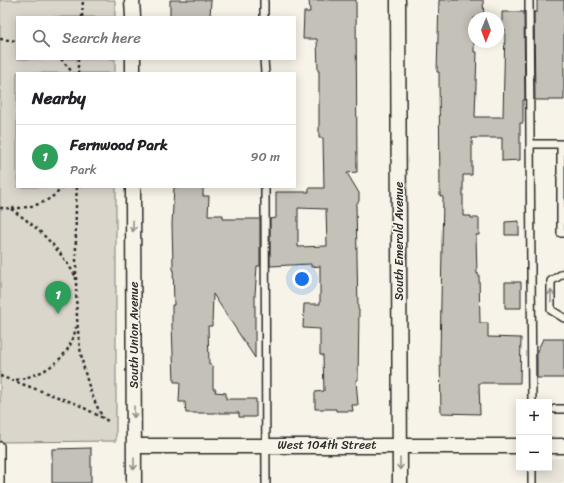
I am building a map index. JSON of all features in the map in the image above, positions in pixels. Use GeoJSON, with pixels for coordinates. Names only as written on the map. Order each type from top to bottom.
{"type":"FeatureCollection","features":[{"type":"Feature","properties":{"kind":"street"},"geometry":{"type":"LineString","coordinates":[[132,0],[132,16]]}},
{"type":"Feature","properties":{"kind":"street","name":"South Emerald Avenue"},"geometry":{"type":"LineString","coordinates":[[398,0],[400,483]]}},
{"type":"Feature","properties":{"kind":"street"},"geometry":{"type":"LineString","coordinates":[[133,60],[133,72]]}},
{"type":"Feature","properties":{"kind":"street","name":"South Union Avenue"},"geometry":{"type":"LineString","coordinates":[[133,188],[134,483]]}},
{"type":"Feature","properties":{"kind":"street","name":"West 104th Street"},"geometry":{"type":"LineString","coordinates":[[134,446],[516,446]]}},
{"type":"Feature","properties":{"kind":"street"},"geometry":{"type":"LineString","coordinates":[[552,446],[564,446]]}},
{"type":"Feature","properties":{"kind":"lane"},"geometry":{"type":"LineString","coordinates":[[264,0],[264,16]]}},
{"type":"Feature","properties":{"kind":"lane"},"geometry":{"type":"LineString","coordinates":[[529,0],[532,399]]}},
{"type":"Feature","properties":{"kind":"lane"},"geometry":{"type":"LineString","coordinates":[[264,60],[264,72]]}},
{"type":"Feature","properties":{"kind":"lane"},"geometry":{"type":"LineString","coordinates":[[530,144],[562,144],[561,233],[564,233]]}},
{"type":"Feature","properties":{"kind":"lane"},"geometry":{"type":"LineString","coordinates":[[265,188],[266,483]]}},
{"type":"Feature","properties":{"kind":"lane"},"geometry":{"type":"LineString","coordinates":[[564,273],[551,282],[551,310],[564,318]]}},
{"type":"Feature","properties":{"kind":"lane"},"geometry":{"type":"LineString","coordinates":[[555,409],[564,409]]}},
{"type":"Feature","properties":{"kind":"lane"},"geometry":{"type":"LineString","coordinates":[[0,446],[0,483]]}},
{"type":"Feature","properties":{"kind":"lane"},"geometry":{"type":"LineString","coordinates":[[532,471],[532,483]]}},
{"type":"Feature","properties":{"kind":"path"},"geometry":{"type":"LineString","coordinates":[[82,16],[83,0]]}},
{"type":"Feature","properties":{"kind":"path"},"geometry":{"type":"LineString","coordinates":[[0,39],[16,41]]}},
{"type":"Feature","properties":{"kind":"path"},"geometry":{"type":"LineString","coordinates":[[62,60],[72,72]]}},
{"type":"Feature","properties":{"kind":"path"},"geometry":{"type":"LineString","coordinates":[[78,60],[78,72]]}},
{"type":"Feature","properties":{"kind":"path"},"geometry":{"type":"LineString","coordinates":[[0,208],[26,209],[39,204],[62,188]]}},
{"type":"Feature","properties":{"kind":"path"},"geometry":{"type":"LineString","coordinates":[[76,188],[76,322],[79,348],[88,383],[103,418]]}},
{"type":"Feature","properties":{"kind":"path"},"geometry":{"type":"LineString","coordinates":[[11,209],[31,222],[47,238],[64,257],[76,278]]}},
{"type":"Feature","properties":{"kind":"path"},"geometry":{"type":"LineString","coordinates":[[15,380],[32,377],[45,371],[60,360],[69,348],[74,336],[76,322]]}},
{"type":"Feature","properties":{"kind":"path"},"geometry":{"type":"LineString","coordinates":[[0,376],[15,380],[77,404],[110,422]]}},
{"type":"Feature","properties":{"kind":"shaded area"},"geometry":{"type":"Polygon","coordinates":[[[0,0],[115,0],[115,16],[16,16],[16,60],[115,60],[115,72],[16,72],[16,188],[116,188],[116,441],[0,442],[0,0]]]}},
{"type":"Feature","properties":{"kind":"shaded area"},"geometry":{"type":"Polygon","coordinates":[[[564,458],[564,483],[536,483],[535,471],[552,471],[552,459],[564,458]]]}},
{"type":"Feature","properties":{"kind":"building"},"geometry":{"type":"Polygon","coordinates":[[[170,0],[211,0],[210,16],[170,16],[170,0]]]}},
{"type":"Feature","properties":{"kind":"building"},"geometry":{"type":"Polygon","coordinates":[[[309,0],[356,0],[357,172],[347,173],[359,193],[359,201],[356,205],[359,310],[358,380],[356,380],[358,405],[352,405],[353,411],[315,409],[315,392],[324,391],[323,355],[320,355],[320,329],[303,328],[304,304],[320,304],[320,266],[311,267],[311,264],[270,266],[270,219],[276,218],[276,192],[309,192],[309,188],[324,188],[323,138],[319,138],[319,71],[317,39],[303,39],[304,12],[310,12],[309,0]],[[298,208],[298,247],[327,246],[326,209],[298,208]]]}},
{"type":"Feature","properties":{"kind":"building"},"geometry":{"type":"Polygon","coordinates":[[[439,0],[483,0],[484,12],[468,12],[468,48],[474,48],[474,52],[477,52],[475,117],[503,117],[504,12],[524,12],[525,100],[523,100],[523,123],[520,123],[520,160],[502,161],[502,138],[472,138],[472,175],[463,175],[463,216],[479,218],[479,235],[476,235],[477,274],[479,274],[480,323],[488,323],[488,337],[521,338],[520,383],[479,383],[480,414],[441,413],[440,354],[443,197],[440,196],[439,72],[437,72],[439,0]]]}},
{"type":"Feature","properties":{"kind":"building"},"geometry":{"type":"Polygon","coordinates":[[[537,0],[564,0],[564,100],[535,100],[534,12],[537,12],[537,0]]]}},
{"type":"Feature","properties":{"kind":"building"},"geometry":{"type":"Polygon","coordinates":[[[174,188],[203,188],[203,196],[209,196],[208,215],[223,215],[223,219],[260,219],[260,266],[257,266],[255,295],[255,358],[213,294],[212,326],[208,326],[209,364],[213,367],[213,389],[216,389],[215,392],[226,393],[226,399],[256,399],[256,417],[239,417],[239,413],[186,413],[185,402],[179,402],[180,382],[174,382],[172,325],[172,305],[174,305],[172,224],[174,188]]]}},
{"type":"Feature","properties":{"kind":"building"},"geometry":{"type":"Polygon","coordinates":[[[519,221],[519,235],[505,235],[505,222],[519,221]]]}},
{"type":"Feature","properties":{"kind":"building"},"geometry":{"type":"Polygon","coordinates":[[[505,282],[521,282],[521,308],[505,308],[505,282]]]}},
{"type":"Feature","properties":{"kind":"building"},"geometry":{"type":"Polygon","coordinates":[[[543,339],[564,339],[564,378],[537,378],[537,351],[543,339]]]}},
{"type":"Feature","properties":{"kind":"building"},"geometry":{"type":"Polygon","coordinates":[[[91,448],[91,483],[52,483],[52,449],[91,448]]]}},
{"type":"Feature","properties":{"kind":"place","name":"Fernwood Park"},"geometry":{"type":"Point","coordinates":[58,314]}}]}
